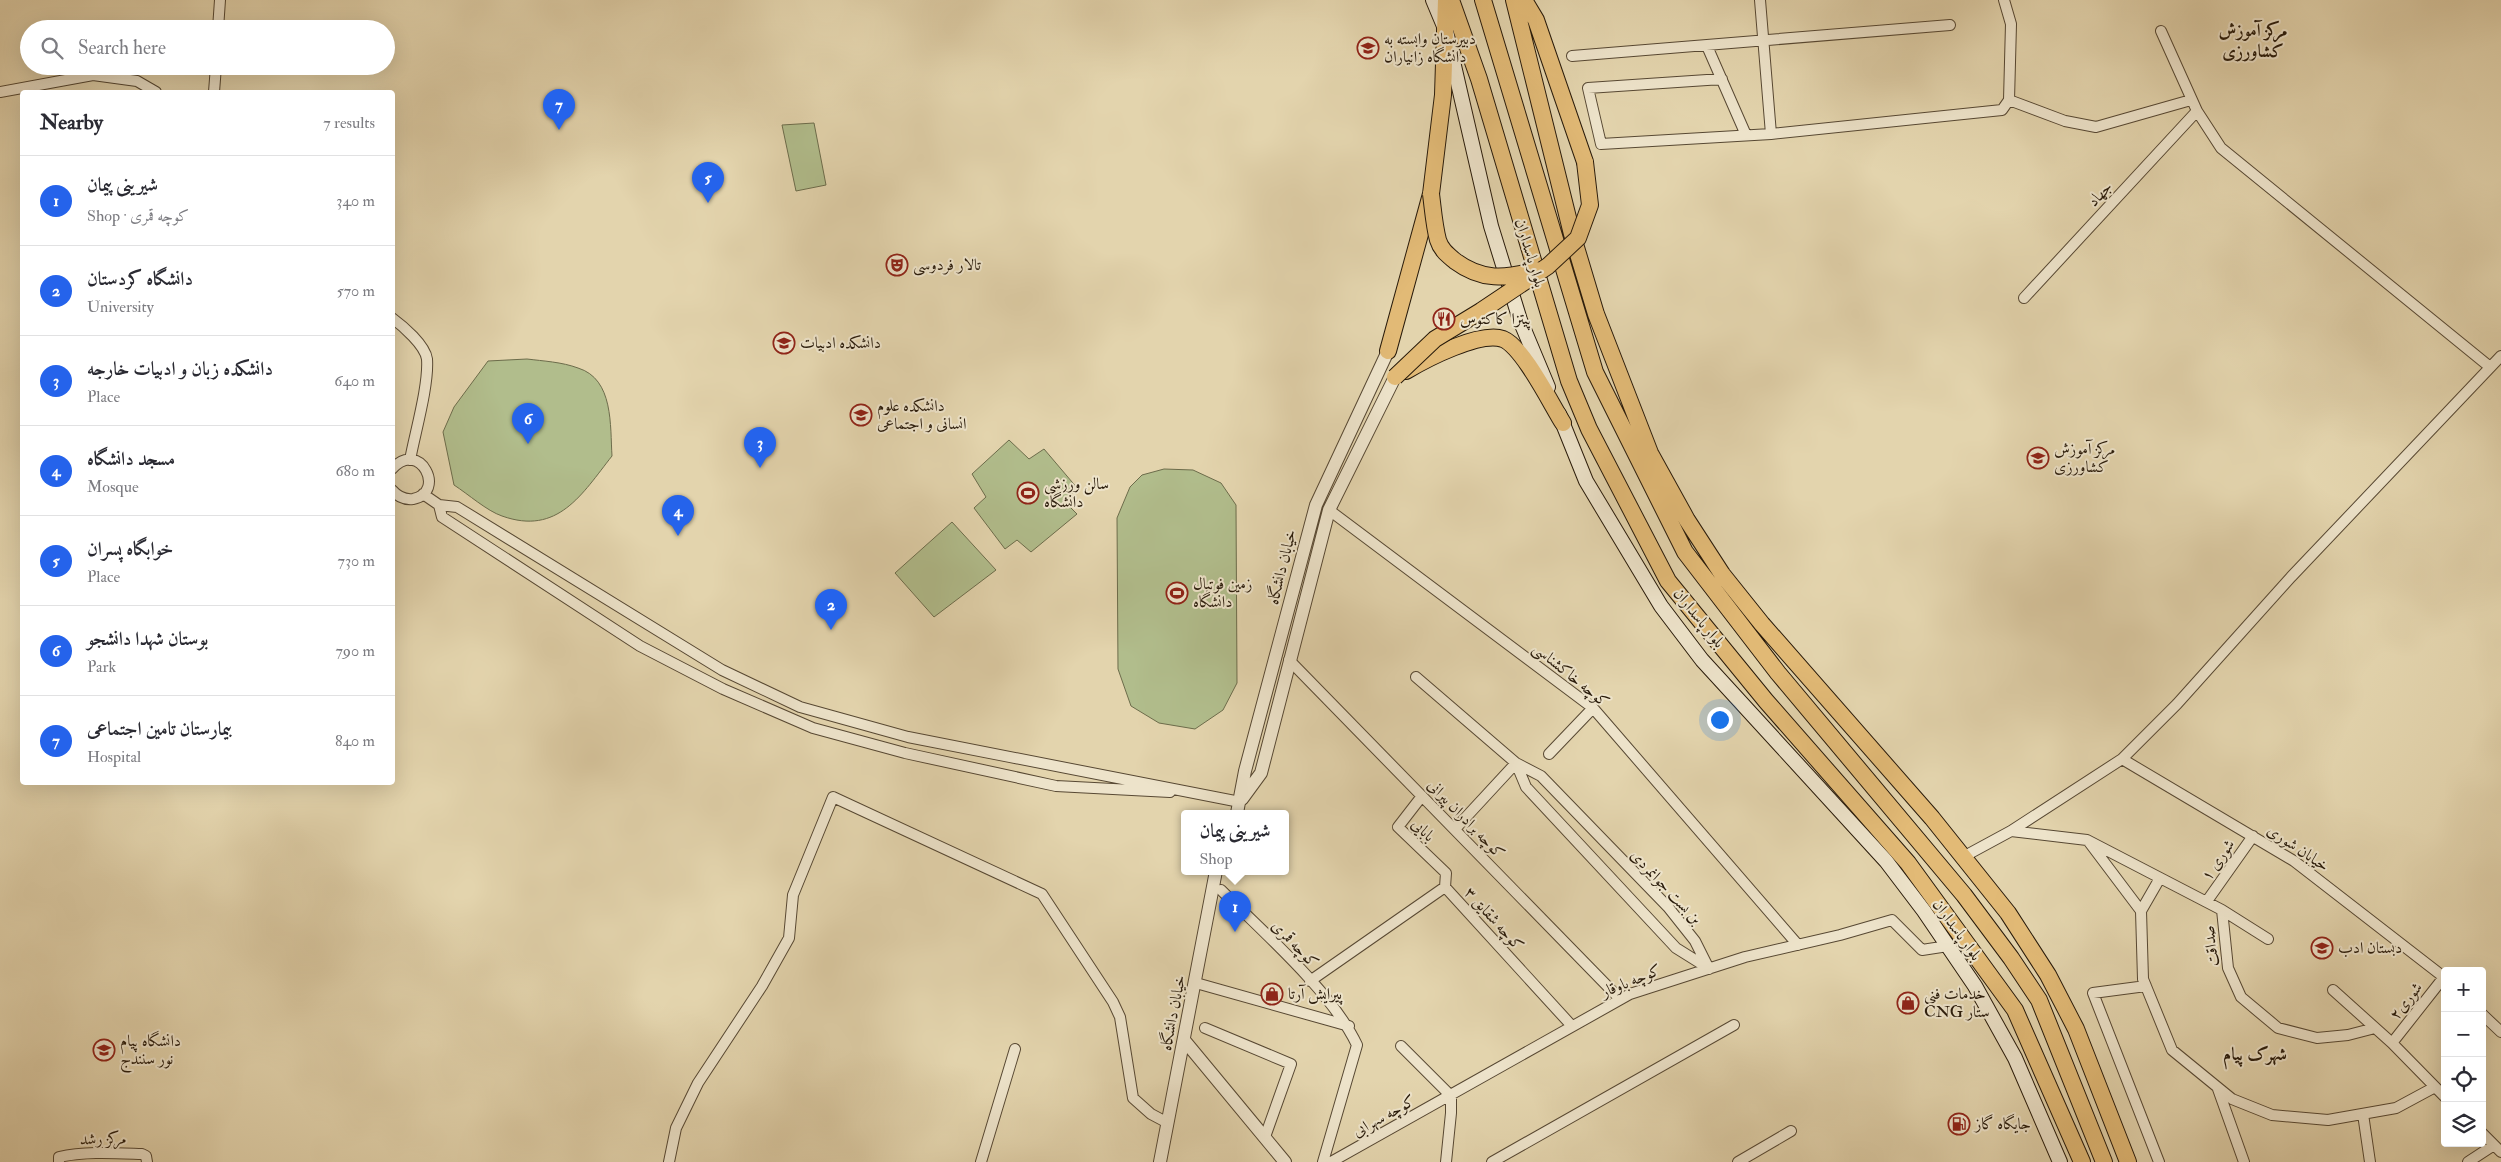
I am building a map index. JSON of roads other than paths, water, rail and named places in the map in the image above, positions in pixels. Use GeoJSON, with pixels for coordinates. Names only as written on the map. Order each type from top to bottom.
{"type":"FeatureCollection","features":[{"type":"Feature","properties":{"kind":"main road"},"geometry":{"type":"LineString","coordinates":[[1433,0],[1446,31],[1491,226],[1520,320],[1586,481],[1661,606],[1702,660],[1886,861],[1948,946],[1974,986],[2015,1058],[2060,1162]]}},
{"type":"Feature","properties":{"kind":"main road"},"geometry":{"type":"LineString","coordinates":[[1388,352],[1430,194],[1442,95],[1446,0]]}},
{"type":"Feature","properties":{"kind":"main road","name":"بلوار پاسداران"},"geometry":{"type":"LineString","coordinates":[[1451,0],[1479,79],[1569,381],[1589,429],[1668,580],[1766,701],[1908,863],[2015,1010],[2082,1162]]}},
{"type":"Feature","properties":{"kind":"main road","name":"بلوار پاسداران"},"geometry":{"type":"LineString","coordinates":[[1483,0],[1595,372],[1685,552],[1778,672],[1964,895],[2011,958],[2039,1000],[2104,1162]]}},
{"type":"Feature","properties":{"kind":"main road"},"geometry":{"type":"LineString","coordinates":[[1514,0],[1572,234],[1596,314],[1650,453],[1687,520],[1722,574],[1762,624],[1932,818],[2013,920],[2048,975],[2076,1029],[2128,1162]]}},
{"type":"Feature","properties":{"kind":"main road"},"geometry":{"type":"LineString","coordinates":[[1395,377],[1435,339],[1548,266],[1578,238],[1590,205],[1585,162],[1536,20],[1524,0]]}},
{"type":"Feature","properties":{"kind":"main road"},"geometry":{"type":"LineString","coordinates":[[1430,194],[1439,241],[1444,252],[1469,271],[1491,277],[1519,275],[1548,266]]}},
{"type":"Feature","properties":{"kind":"main road"},"geometry":{"type":"LineString","coordinates":[[1395,377],[1444,350],[1479,340],[1503,339],[1521,353],[1563,423]]}},
{"type":"Feature","properties":{"kind":"main road"},"geometry":{"type":"LineString","coordinates":[[1614,409],[1630,399]]}},
{"type":"Feature","properties":{"kind":"main road"},"geometry":{"type":"LineString","coordinates":[[2011,958],[2062,1003]]}},
{"type":"Feature","properties":{"kind":"street"},"geometry":{"type":"LineString","coordinates":[[219,20],[220,0]]}},
{"type":"Feature","properties":{"kind":"street"},"geometry":{"type":"LineString","coordinates":[[1760,0],[1771,134]]}},
{"type":"Feature","properties":{"kind":"street"},"geometry":{"type":"LineString","coordinates":[[1722,79],[1588,88],[1601,144],[1771,134],[2002,110],[2009,100],[2011,24],[2004,0]]}},
{"type":"Feature","properties":{"kind":"street"},"geometry":{"type":"LineString","coordinates":[[1572,56],[1950,25]]}},
{"type":"Feature","properties":{"kind":"street"},"geometry":{"type":"LineString","coordinates":[[2161,31],[2197,111],[2221,148],[2490,367]]}},
{"type":"Feature","properties":{"kind":"street"},"geometry":{"type":"LineString","coordinates":[[1707,46],[1746,135]]}},
{"type":"Feature","properties":{"kind":"street"},"geometry":{"type":"LineString","coordinates":[[0,92],[94,75],[137,81],[153,90]]}},
{"type":"Feature","properties":{"kind":"street"},"geometry":{"type":"LineString","coordinates":[[214,90],[215,75]]}},
{"type":"Feature","properties":{"kind":"street"},"geometry":{"type":"LineString","coordinates":[[2009,100],[2065,121],[2096,127],[2192,100]]}},
{"type":"Feature","properties":{"kind":"street","name":"جهاد"},"geometry":{"type":"LineString","coordinates":[[2024,298],[2197,111]]}},
{"type":"Feature","properties":{"kind":"street"},"geometry":{"type":"LineString","coordinates":[[395,320],[410,332],[427,358],[422,398],[410,460]]}},
{"type":"Feature","properties":{"kind":"street","name":"خیابان دانشگاه"},"geometry":{"type":"LineString","coordinates":[[1239,807],[1245,771],[1316,506],[1388,352]]}},
{"type":"Feature","properties":{"kind":"street"},"geometry":{"type":"LineString","coordinates":[[1963,857],[2011,831],[2122,759],[2177,704],[2291,577],[2501,356]]}},
{"type":"Feature","properties":{"kind":"street","name":"خیابان دانشگاه"},"geometry":{"type":"LineString","coordinates":[[1239,807],[1261,773],[1329,510],[1395,377]]}},
{"type":"Feature","properties":{"kind":"street"},"geometry":{"type":"LineString","coordinates":[[395,465],[410,460],[417,461],[427,470],[429,482],[423,494],[418,498],[405,499],[395,492]]}},
{"type":"Feature","properties":{"kind":"street"},"geometry":{"type":"LineString","coordinates":[[423,494],[439,506],[457,507],[722,670],[800,707],[908,737],[1075,771],[1203,793],[1239,807]]}},
{"type":"Feature","properties":{"kind":"street"},"geometry":{"type":"LineString","coordinates":[[439,506],[442,517],[640,646],[723,689],[813,728],[905,753],[1056,786],[1135,792],[1203,793]]}},
{"type":"Feature","properties":{"kind":"street","name":"کوچه خاکشناسی"},"geometry":{"type":"LineString","coordinates":[[1329,510],[1593,708],[1798,945]]}},
{"type":"Feature","properties":{"kind":"street","name":"کوچه برادران پیرانی"},"geometry":{"type":"LineString","coordinates":[[1289,660],[1620,999]]}},
{"type":"Feature","properties":{"kind":"street","name":"بن بست جوانمردی"},"geometry":{"type":"LineString","coordinates":[[1416,677],[1516,763],[1541,776],[1668,907],[1695,941],[1709,968]]}},
{"type":"Feature","properties":{"kind":"street"},"geometry":{"type":"LineString","coordinates":[[1549,754],[1593,708]]}},
{"type":"Feature","properties":{"kind":"street"},"geometry":{"type":"LineString","coordinates":[[905,753],[908,737]]}},
{"type":"Feature","properties":{"kind":"street","name":"خیابان شوری"},"geometry":{"type":"LineString","coordinates":[[2122,759],[2294,861],[2441,976]]}},
{"type":"Feature","properties":{"kind":"street"},"geometry":{"type":"LineString","coordinates":[[1455,829],[1516,763]]}},
{"type":"Feature","properties":{"kind":"street","name":"بن بست جوانمردی"},"geometry":{"type":"LineString","coordinates":[[1516,763],[1526,787],[1676,948],[1709,968]]}},
{"type":"Feature","properties":{"kind":"street"},"geometry":{"type":"LineString","coordinates":[[669,1162],[676,1128],[698,1083],[762,986],[789,938],[793,895],[833,796],[1042,894],[1113,1002],[1120,1017],[1132,1098],[1151,1114],[1168,1123]]}},
{"type":"Feature","properties":{"kind":"street","name":"بابایی"},"geometry":{"type":"LineString","coordinates":[[1422,796],[1398,827],[1446,873],[1445,887]]}},
{"type":"Feature","properties":{"kind":"street","name":"صداقت"},"geometry":{"type":"LineString","coordinates":[[2011,831],[2087,840],[2222,910],[2228,968],[2241,997],[2278,1028],[2317,1038],[2348,1035],[2375,1028]]}},
{"type":"Feature","properties":{"kind":"street","name":"شوری ۱"},"geometry":{"type":"LineString","coordinates":[[2207,901],[2253,836]]}},
{"type":"Feature","properties":{"kind":"street"},"geometry":{"type":"LineString","coordinates":[[2087,840],[2141,911]]}},
{"type":"Feature","properties":{"kind":"street","name":"خیابان دانشگاه"},"geometry":{"type":"LineString","coordinates":[[1160,1162],[1196,983],[1207,910],[1215,875]]}},
{"type":"Feature","properties":{"kind":"street"},"geometry":{"type":"LineString","coordinates":[[2160,878],[2141,911],[2143,979],[2172,1050],[2232,1100],[2272,1115],[2328,1120],[2396,1108],[2435,1087]]}},
{"type":"Feature","properties":{"kind":"street","name":"کوچه شقایق ۳"},"geometry":{"type":"LineString","coordinates":[[1310,981],[1445,887],[1572,1025]]}},
{"type":"Feature","properties":{"kind":"street","name":"کوچه قمری"},"geometry":{"type":"LineString","coordinates":[[1221,890],[1310,981],[1349,1026],[1358,1044],[1323,1162]]}},
{"type":"Feature","properties":{"kind":"street"},"geometry":{"type":"LineString","coordinates":[[2222,910],[2268,939]]}},
{"type":"Feature","properties":{"kind":"street","name":"کوچه باوقار"},"geometry":{"type":"LineString","coordinates":[[1451,1096],[1620,999],[1709,968],[1892,920],[1922,950],[1948,946]]}},
{"type":"Feature","properties":{"kind":"street","name":"شوری۲"},"geometry":{"type":"LineString","coordinates":[[2392,1043],[2441,982]]}},
{"type":"Feature","properties":{"kind":"street"},"geometry":{"type":"LineString","coordinates":[[1196,983],[1349,1026]]}},
{"type":"Feature","properties":{"kind":"street"},"geometry":{"type":"LineString","coordinates":[[2146,986],[2093,993],[2159,1162]]}},
{"type":"Feature","properties":{"kind":"street"},"geometry":{"type":"LineString","coordinates":[[2333,990],[2392,1043],[2441,1093]]}},
{"type":"Feature","properties":{"kind":"street"},"geometry":{"type":"LineString","coordinates":[[2486,1018],[2501,1032]]}},
{"type":"Feature","properties":{"kind":"street"},"geometry":{"type":"LineString","coordinates":[[1492,1162],[1734,1025]]}},
{"type":"Feature","properties":{"kind":"street"},"geometry":{"type":"LineString","coordinates":[[1205,1028],[1291,1064],[1265,1137]]}},
{"type":"Feature","properties":{"kind":"street"},"geometry":{"type":"LineString","coordinates":[[1184,1040],[1285,1162]]}},
{"type":"Feature","properties":{"kind":"street"},"geometry":{"type":"LineString","coordinates":[[1401,1046],[1451,1096],[1446,1162]]}},
{"type":"Feature","properties":{"kind":"street"},"geometry":{"type":"LineString","coordinates":[[981,1162],[1015,1049]]}},
{"type":"Feature","properties":{"kind":"street"},"geometry":{"type":"LineString","coordinates":[[2218,1088],[2244,1162]]}},
{"type":"Feature","properties":{"kind":"street","name":"کوچه سهرابی"},"geometry":{"type":"LineString","coordinates":[[1331,1162],[1451,1096]]}},
{"type":"Feature","properties":{"kind":"street"},"geometry":{"type":"LineString","coordinates":[[2364,1114],[2370,1162]]}},
{"type":"Feature","properties":{"kind":"street"},"geometry":{"type":"LineString","coordinates":[[1738,1162],[1791,1132]]}},
{"type":"Feature","properties":{"kind":"street"},"geometry":{"type":"LineString","coordinates":[[2468,1162],[2498,1148],[2486,1137]]}},
{"type":"Feature","properties":{"kind":"street","name":"مرکز رشد"},"geometry":{"type":"LineString","coordinates":[[59,1162],[59,1157],[71,1154],[106,1153],[142,1154],[146,1156],[147,1162]]}},
{"type":"Feature","properties":{"kind":"place","name":"دبیرستان وابسته به دانشگاه زانیاران"},"geometry":{"type":"Point","coordinates":[1368,48]}},
{"type":"Feature","properties":{"kind":"place","name":"بیمارستان تامین اجتماعی"},"geometry":{"type":"Point","coordinates":[559,130]}},
{"type":"Feature","properties":{"kind":"place","name":"خوابگاه پسران"},"geometry":{"type":"Point","coordinates":[708,203]}},
{"type":"Feature","properties":{"kind":"place","name":"تالار فردوسی"},"geometry":{"type":"Point","coordinates":[897,265]}},
{"type":"Feature","properties":{"kind":"place","name":"پیتزا کاکتوس"},"geometry":{"type":"Point","coordinates":[1444,319]}},
{"type":"Feature","properties":{"kind":"place","name":"دانشکده ادبیات"},"geometry":{"type":"Point","coordinates":[784,343]}},
{"type":"Feature","properties":{"kind":"place","name":"دانشکده علوم انسانی و اجتماعی"},"geometry":{"type":"Point","coordinates":[861,415]}},
{"type":"Feature","properties":{"kind":"place","name":"بوستان شهدا دانشجو"},"geometry":{"type":"Point","coordinates":[528,444]}},
{"type":"Feature","properties":{"kind":"place","name":"مرکز آموزش کشاورزی"},"geometry":{"type":"Point","coordinates":[2038,458]}},
{"type":"Feature","properties":{"kind":"place","name":"دانشکده زبان و ادبیات خارجه"},"geometry":{"type":"Point","coordinates":[760,468]}},
{"type":"Feature","properties":{"kind":"place","name":"سالن ورزشی دانشگاه"},"geometry":{"type":"Point","coordinates":[1028,493]}},
{"type":"Feature","properties":{"kind":"place","name":"مسجد دانشگاه"},"geometry":{"type":"Point","coordinates":[678,536]}},
{"type":"Feature","properties":{"kind":"place","name":"زمین فوتبال دانشگاه"},"geometry":{"type":"Point","coordinates":[1177,593]}},
{"type":"Feature","properties":{"kind":"place","name":"دانشگاه کردستان"},"geometry":{"type":"Point","coordinates":[831,630]}},
{"type":"Feature","properties":{"kind":"place","name":"شیرینی پیمان"},"geometry":{"type":"Point","coordinates":[1235,932]}},
{"type":"Feature","properties":{"kind":"place","name":"دبستان ادب"},"geometry":{"type":"Point","coordinates":[2322,948]}},
{"type":"Feature","properties":{"kind":"place","name":"پیرایش آرتا"},"geometry":{"type":"Point","coordinates":[1272,994]}},
{"type":"Feature","properties":{"kind":"place","name":"خدمات فنی‌ CNG ستار"},"geometry":{"type":"Point","coordinates":[1908,1003]}},
{"type":"Feature","properties":{"kind":"place","name":"دانشگاه پیام نور سنندج"},"geometry":{"type":"Point","coordinates":[104,1050]}},
{"type":"Feature","properties":{"kind":"place","name":"جایگاه گاز"},"geometry":{"type":"Point","coordinates":[1959,1124]}},
{"type":"Feature","properties":{"kind":"district","name":"مرکز آموزش کشاورزی"},"geometry":{"type":"Point","coordinates":[2253,40]}},
{"type":"Feature","properties":{"kind":"district","name":"شهرک پیام"},"geometry":{"type":"Point","coordinates":[2255,1054]}}]}
